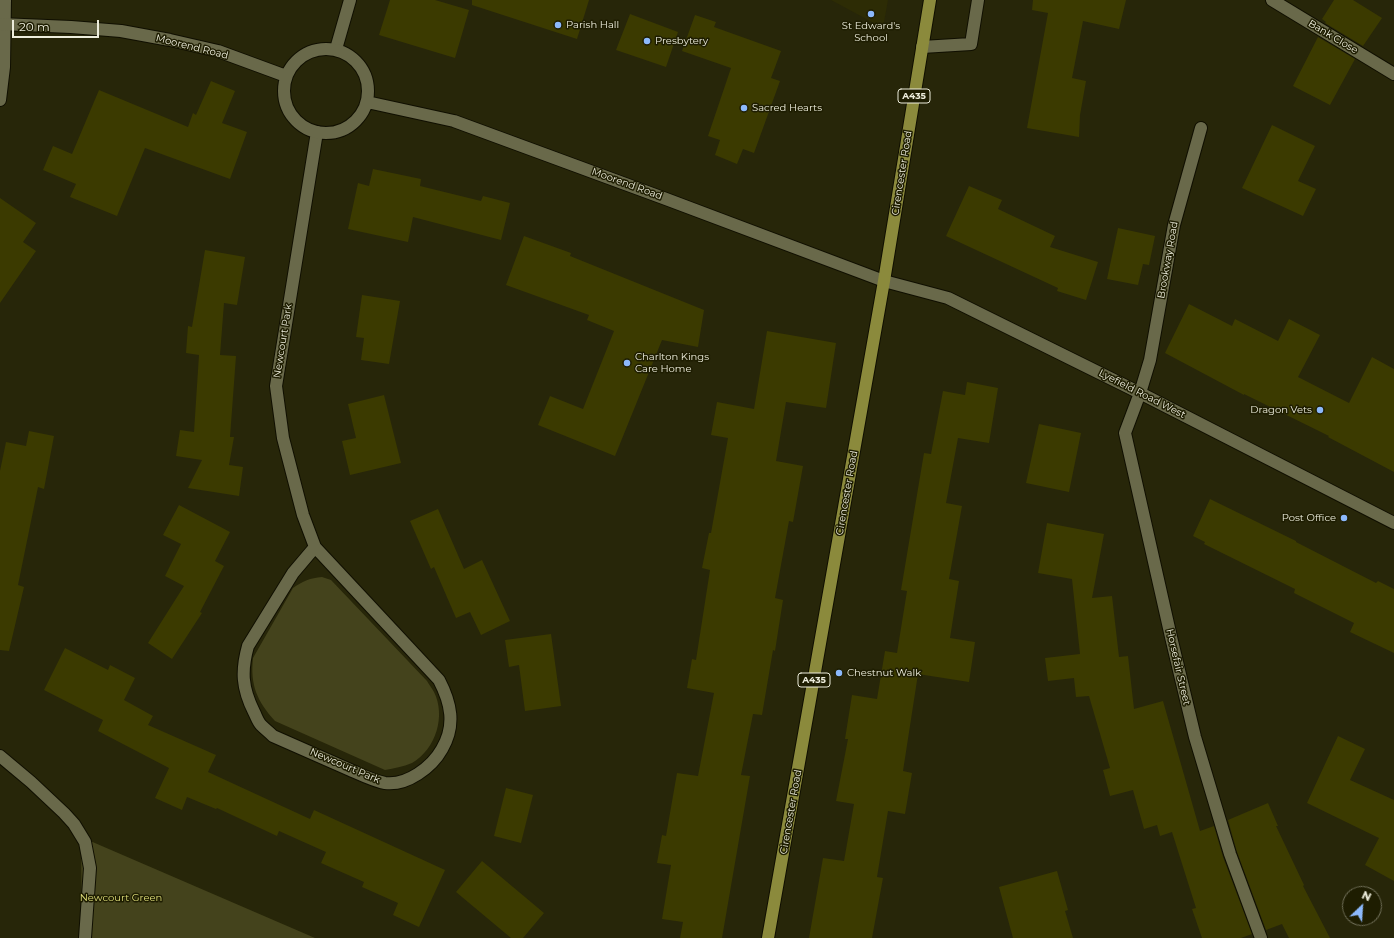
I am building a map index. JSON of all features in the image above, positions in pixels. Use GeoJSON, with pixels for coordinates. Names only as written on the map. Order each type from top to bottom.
{"type":"FeatureCollection","features":[{"type":"Feature","properties":{"kind":"main road","name":"Cirencester Road"},"geometry":{"type":"LineString","coordinates":[[768,938],[884,281],[930,0]]}},
{"type":"Feature","properties":{"kind":"street"},"geometry":{"type":"LineString","coordinates":[[0,100],[4,67],[3,24],[5,0]]}},
{"type":"Feature","properties":{"kind":"street"},"geometry":{"type":"LineString","coordinates":[[336,49],[350,0]]}},
{"type":"Feature","properties":{"kind":"street"},"geometry":{"type":"LineString","coordinates":[[922,47],[971,44],[978,0]]}},
{"type":"Feature","properties":{"kind":"street","name":"Bank Close"},"geometry":{"type":"LineString","coordinates":[[1272,0],[1394,74]]}},
{"type":"Feature","properties":{"kind":"street","name":"Moorend Road"},"geometry":{"type":"LineString","coordinates":[[3,24],[121,31],[170,40],[218,51],[286,76]]}},
{"type":"Feature","properties":{"kind":"street"},"geometry":{"type":"LineString","coordinates":[[323,48],[336,49],[346,53],[356,60],[362,69],[367,79],[367,102],[362,114],[343,130],[330,133],[306,129],[296,121],[288,111],[284,100],[283,88],[286,76],[292,64],[311,50],[323,48]]}},
{"type":"Feature","properties":{"kind":"street","name":"Moorend Road"},"geometry":{"type":"LineString","coordinates":[[367,102],[454,121],[884,281]]}},
{"type":"Feature","properties":{"kind":"street","name":"Brookway Road"},"geometry":{"type":"LineString","coordinates":[[1140,393],[1150,360],[1174,225],[1201,128]]}},
{"type":"Feature","properties":{"kind":"street","name":"Newcourt Park"},"geometry":{"type":"LineString","coordinates":[[315,547],[293,573],[248,646],[244,660],[243,673],[244,686],[248,701],[261,725],[273,736],[368,777],[385,783],[400,782],[415,776],[427,768],[438,757],[446,743],[450,727],[451,711],[447,695],[439,680],[315,547],[303,515],[283,438],[276,386],[317,132]]}},
{"type":"Feature","properties":{"kind":"street","name":"Lyefield Road West"},"geometry":{"type":"LineString","coordinates":[[884,281],[948,298],[1140,393],[1394,523]]}},
{"type":"Feature","properties":{"kind":"street","name":"Horsefair Street"},"geometry":{"type":"LineString","coordinates":[[1140,393],[1125,433],[1195,737],[1230,854],[1261,938]]}},
{"type":"Feature","properties":{"kind":"street"},"geometry":{"type":"LineString","coordinates":[[0,756],[64,813],[74,824],[84,842],[90,868],[85,938]]}},
{"type":"Feature","properties":{"kind":"shaded area","name":"St Edward's School"},"geometry":{"type":"Polygon","coordinates":[[[831,0],[888,0],[883,28],[831,0]]]}},
{"type":"Feature","properties":{"kind":"green space"},"geometry":{"type":"Polygon","coordinates":[[[322,577],[331,580],[427,681],[434,692],[439,711],[439,721],[433,741],[420,757],[412,763],[385,770],[275,721],[259,699],[254,685],[252,668],[253,658],[293,588],[307,580],[322,577]]]}},
{"type":"Feature","properties":{"kind":"green space","name":"Newcourt Green"},"geometry":{"type":"Polygon","coordinates":[[[81,837],[315,938],[82,938],[81,837]]]}},
{"type":"Feature","properties":{"kind":"building"},"geometry":{"type":"Polygon","coordinates":[[[390,0],[435,0],[469,10],[455,58],[379,35],[390,0]]]}},
{"type":"Feature","properties":{"kind":"building","name":"Parish Hall"},"geometry":{"type":"Polygon","coordinates":[[[472,0],[589,0],[577,39],[472,5],[472,0]]]}},
{"type":"Feature","properties":{"kind":"building"},"geometry":{"type":"Polygon","coordinates":[[[1033,0],[1126,0],[1119,29],[1083,21],[1072,78],[1086,81],[1080,115],[1079,137],[1027,128],[1048,13],[1032,10],[1033,0]]]}},
{"type":"Feature","properties":{"kind":"building"},"geometry":{"type":"Polygon","coordinates":[[[1334,0],[1353,0],[1382,18],[1363,46],[1325,23],[1326,22],[1322,19],[1334,0]]]}},
{"type":"Feature","properties":{"kind":"building","name":"Presbytery"},"geometry":{"type":"Polygon","coordinates":[[[630,14],[678,32],[666,67],[616,50],[630,14]]]}},
{"type":"Feature","properties":{"kind":"building","name":"Sacred Hearts"},"geometry":{"type":"Polygon","coordinates":[[[695,15],[716,22],[714,27],[781,51],[771,78],[780,81],[754,153],[743,149],[737,164],[715,155],[720,140],[708,136],[731,68],[682,51],[695,15]]]}},
{"type":"Feature","properties":{"kind":"building"},"geometry":{"type":"Polygon","coordinates":[[[1318,37],[1355,59],[1330,105],[1293,86],[1318,37]]]}},
{"type":"Feature","properties":{"kind":"building"},"geometry":{"type":"Polygon","coordinates":[[[211,81],[235,91],[222,123],[247,132],[230,179],[145,148],[117,216],[70,197],[76,184],[43,170],[53,146],[72,154],[99,90],[188,127],[193,113],[196,115],[211,81]]]}},
{"type":"Feature","properties":{"kind":"building"},"geometry":{"type":"Polygon","coordinates":[[[1272,125],[1315,146],[1298,181],[1316,189],[1303,216],[1242,188],[1272,125]]]}},
{"type":"Feature","properties":{"kind":"building"},"geometry":{"type":"Polygon","coordinates":[[[373,169],[421,179],[420,186],[481,201],[483,196],[510,203],[501,240],[413,217],[408,242],[348,229],[358,183],[369,186],[373,169]]]}},
{"type":"Feature","properties":{"kind":"building"},"geometry":{"type":"Polygon","coordinates":[[[969,186],[1002,200],[998,209],[1055,236],[1050,247],[1098,262],[1086,300],[1057,291],[1058,288],[946,236],[969,186]]]}},
{"type":"Feature","properties":{"kind":"building"},"geometry":{"type":"Polygon","coordinates":[[[0,198],[36,223],[23,242],[36,251],[0,303],[0,198]]]}},
{"type":"Feature","properties":{"kind":"building"},"geometry":{"type":"Polygon","coordinates":[[[1118,228],[1155,236],[1149,265],[1143,264],[1138,285],[1107,279],[1118,228]]]}},
{"type":"Feature","properties":{"kind":"building","name":"Charlton Kings Care Home"},"geometry":{"type":"Polygon","coordinates":[[[524,236],[571,253],[570,256],[704,310],[698,347],[662,340],[615,456],[538,425],[550,396],[583,409],[614,331],[587,320],[589,315],[506,285],[524,236]]]}},
{"type":"Feature","properties":{"kind":"building"},"geometry":{"type":"Polygon","coordinates":[[[205,250],[245,257],[237,305],[224,303],[220,355],[236,356],[230,437],[234,437],[229,465],[243,467],[239,496],[188,488],[202,460],[176,456],[180,430],[194,432],[199,355],[186,353],[188,326],[192,327],[205,250]]]}},
{"type":"Feature","properties":{"kind":"building"},"geometry":{"type":"Polygon","coordinates":[[[362,295],[400,301],[389,364],[361,360],[364,338],[356,337],[362,295]]]}},
{"type":"Feature","properties":{"kind":"building"},"geometry":{"type":"Polygon","coordinates":[[[1189,304],[1232,326],[1235,319],[1278,341],[1289,319],[1320,335],[1298,377],[1349,403],[1372,357],[1394,369],[1394,472],[1328,437],[1329,436],[1244,395],[1165,353],[1189,304]]]}},
{"type":"Feature","properties":{"kind":"building"},"geometry":{"type":"Polygon","coordinates":[[[767,331],[836,343],[826,408],[786,402],[776,461],[803,466],[793,522],[789,521],[775,598],[783,600],[775,651],[773,650],[762,715],[753,714],[741,775],[750,776],[722,938],[680,938],[683,922],[662,919],[671,865],[657,863],[662,835],[666,836],[677,773],[698,776],[714,693],[687,688],[692,659],[696,660],[710,570],[702,568],[709,533],[711,533],[728,438],[711,435],[717,402],[754,409],[767,331]]]}},
{"type":"Feature","properties":{"kind":"building"},"geometry":{"type":"Polygon","coordinates":[[[967,382],[998,388],[989,443],[958,438],[946,503],[962,506],[949,579],[959,581],[950,638],[975,642],[969,682],[918,674],[903,771],[912,773],[905,814],[888,811],[877,877],[883,878],[872,938],[809,938],[823,858],[844,861],[854,804],[836,801],[848,739],[845,739],[852,695],[877,699],[885,651],[897,653],[907,591],[901,590],[924,453],[931,454],[943,391],[965,395],[967,382]]]}},
{"type":"Feature","properties":{"kind":"building"},"geometry":{"type":"Polygon","coordinates":[[[384,395],[401,463],[350,475],[342,441],[356,438],[348,404],[384,395]]]}},
{"type":"Feature","properties":{"kind":"building"},"geometry":{"type":"Polygon","coordinates":[[[1039,424],[1081,433],[1069,492],[1026,483],[1039,424]]]}},
{"type":"Feature","properties":{"kind":"building"},"geometry":{"type":"Polygon","coordinates":[[[29,431],[54,436],[44,489],[38,487],[18,585],[24,587],[9,651],[0,650],[0,471],[6,442],[26,446],[29,431]]]}},
{"type":"Feature","properties":{"kind":"building"},"geometry":{"type":"Polygon","coordinates":[[[1210,499],[1296,541],[1376,583],[1378,581],[1394,589],[1394,653],[1350,632],[1354,623],[1294,593],[1295,589],[1204,544],[1205,542],[1193,536],[1210,499]]]}},
{"type":"Feature","properties":{"kind":"building"},"geometry":{"type":"Polygon","coordinates":[[[179,505],[230,532],[215,561],[224,566],[200,612],[202,613],[172,659],[148,643],[184,586],[165,576],[181,544],[163,535],[179,505]]]}},
{"type":"Feature","properties":{"kind":"building"},"geometry":{"type":"Polygon","coordinates":[[[438,509],[464,569],[482,560],[510,621],[481,635],[470,612],[456,618],[434,567],[431,569],[410,521],[438,509]]]}},
{"type":"Feature","properties":{"kind":"building"},"geometry":{"type":"Polygon","coordinates":[[[1047,523],[1104,534],[1092,598],[1112,596],[1119,657],[1128,656],[1134,709],[1163,701],[1200,831],[1214,826],[1223,857],[1252,934],[1241,938],[1202,938],[1192,909],[1196,908],[1172,832],[1160,836],[1157,825],[1144,829],[1133,790],[1110,796],[1103,770],[1110,768],[1089,696],[1076,697],[1074,678],[1048,681],[1045,658],[1080,654],[1072,579],[1038,573],[1047,523]]]}},
{"type":"Feature","properties":{"kind":"building"},"geometry":{"type":"Polygon","coordinates":[[[551,634],[561,706],[525,711],[519,665],[509,667],[505,640],[551,634]]]}},
{"type":"Feature","properties":{"kind":"building"},"geometry":{"type":"Polygon","coordinates":[[[65,648],[108,670],[110,665],[135,678],[124,700],[153,716],[148,725],[216,755],[208,772],[310,819],[314,810],[445,870],[419,927],[393,915],[398,903],[362,887],[364,882],[321,863],[326,852],[279,831],[277,836],[217,808],[216,809],[187,797],[182,810],[155,798],[169,768],[98,731],[103,720],[44,690],[65,648]]]}},
{"type":"Feature","properties":{"kind":"building"},"geometry":{"type":"Polygon","coordinates":[[[1338,736],[1365,749],[1350,780],[1394,800],[1394,881],[1365,865],[1379,838],[1307,803],[1338,736]]]}},
{"type":"Feature","properties":{"kind":"building"},"geometry":{"type":"Polygon","coordinates":[[[506,788],[533,795],[521,843],[494,836],[506,788]]]}},
{"type":"Feature","properties":{"kind":"building"},"geometry":{"type":"Polygon","coordinates":[[[1268,803],[1278,826],[1276,826],[1304,885],[1303,886],[1330,938],[1289,938],[1282,924],[1266,930],[1237,852],[1228,820],[1268,803]]]}},
{"type":"Feature","properties":{"kind":"building"},"geometry":{"type":"Polygon","coordinates":[[[482,861],[544,913],[523,938],[511,938],[456,892],[482,861]]]}},
{"type":"Feature","properties":{"kind":"building"},"geometry":{"type":"Polygon","coordinates":[[[1057,871],[1068,910],[1065,911],[1073,938],[1013,938],[999,887],[1057,871]]]}},
{"type":"Feature","properties":{"kind":"place","name":"St Edward's School"},"geometry":{"type":"Point","coordinates":[871,14]}},
{"type":"Feature","properties":{"kind":"place","name":"Parish Hall"},"geometry":{"type":"Point","coordinates":[558,25]}},
{"type":"Feature","properties":{"kind":"place","name":"Presbytery"},"geometry":{"type":"Point","coordinates":[647,41]}},
{"type":"Feature","properties":{"kind":"place","name":"Sacred Hearts"},"geometry":{"type":"Point","coordinates":[744,108]}},
{"type":"Feature","properties":{"kind":"place","name":"Charlton Kings Care Home"},"geometry":{"type":"Point","coordinates":[627,363]}},
{"type":"Feature","properties":{"kind":"place","name":"Dragon Vets"},"geometry":{"type":"Point","coordinates":[1320,410]}},
{"type":"Feature","properties":{"kind":"place","name":"Post Office"},"geometry":{"type":"Point","coordinates":[1344,518]}},
{"type":"Feature","properties":{"kind":"place","name":"Chestnut Walk"},"geometry":{"type":"Point","coordinates":[839,673]}}]}
